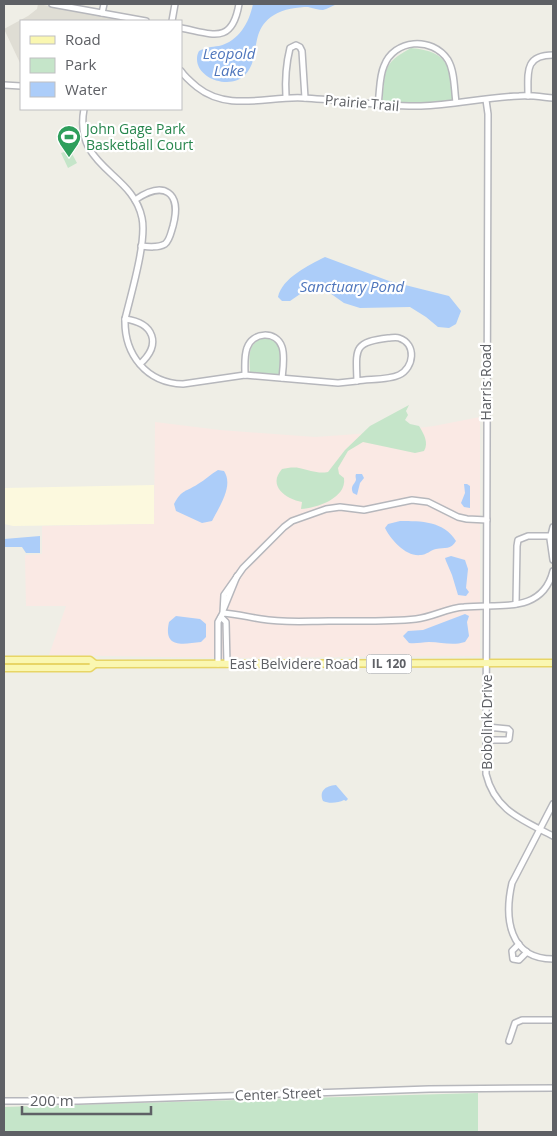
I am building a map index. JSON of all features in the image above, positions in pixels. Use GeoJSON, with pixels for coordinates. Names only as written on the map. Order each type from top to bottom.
{"type":"FeatureCollection","features":[{"type":"Feature","properties":{"kind":"main road","name":"East Belvidere Road"},"geometry":{"type":"LineString","coordinates":[[4,660],[90,660],[96,664],[553,663]]}},
{"type":"Feature","properties":{"kind":"main road","name":"East Belvidere Road"},"geometry":{"type":"LineString","coordinates":[[4,668],[90,668],[96,664]]}},
{"type":"Feature","properties":{"kind":"street"},"geometry":{"type":"LineString","coordinates":[[52,4],[140,20]]}},
{"type":"Feature","properties":{"kind":"street"},"geometry":{"type":"LineString","coordinates":[[102,13],[104,4]]}},
{"type":"Feature","properties":{"kind":"street"},"geometry":{"type":"LineString","coordinates":[[172,20],[175,4]]}},
{"type":"Feature","properties":{"kind":"street"},"geometry":{"type":"LineString","coordinates":[[182,28],[210,33],[224,32],[233,26],[239,4]]}},
{"type":"Feature","properties":{"kind":"street"},"geometry":{"type":"LineString","coordinates":[[378,104],[381,73],[387,59],[397,49],[411,44],[424,44],[438,50],[448,61],[451,68],[456,102]]}},
{"type":"Feature","properties":{"kind":"street"},"geometry":{"type":"LineString","coordinates":[[286,97],[285,80],[288,55],[290,48],[296,45],[302,51],[306,98]]}},
{"type":"Feature","properties":{"kind":"street"},"geometry":{"type":"LineString","coordinates":[[528,96],[528,74],[532,62],[542,55],[553,55]]}},
{"type":"Feature","properties":{"kind":"street","name":"Prairie Trail"},"geometry":{"type":"LineString","coordinates":[[184,79],[202,91],[229,102],[286,97],[423,106],[528,96],[553,98]]}},
{"type":"Feature","properties":{"kind":"street"},"geometry":{"type":"LineString","coordinates":[[4,85],[20,86]]}},
{"type":"Feature","properties":{"kind":"street","name":"Harris Road"},"geometry":{"type":"LineString","coordinates":[[486,100],[487,664]]}},
{"type":"Feature","properties":{"kind":"street"},"geometry":{"type":"LineString","coordinates":[[84,110],[82,117],[84,135],[92,154],[135,200],[142,218],[141,246],[125,332],[130,349],[148,372],[174,384],[245,376],[338,383],[357,381],[397,376],[401,374],[407,369],[411,361],[411,350],[408,345],[400,338],[396,338],[367,342],[360,346],[356,356],[357,381]]}},
{"type":"Feature","properties":{"kind":"street"},"geometry":{"type":"LineString","coordinates":[[135,200],[144,194],[159,190],[169,194],[176,203],[175,220],[171,236],[167,241],[160,246],[141,246]]}},
{"type":"Feature","properties":{"kind":"street"},"geometry":{"type":"LineString","coordinates":[[126,319],[140,322],[145,325],[151,334],[151,350],[149,355],[140,364]]}},
{"type":"Feature","properties":{"kind":"street"},"geometry":{"type":"LineString","coordinates":[[245,376],[246,354],[249,342],[259,336],[266,335],[275,338],[283,348],[282,378]]}},
{"type":"Feature","properties":{"kind":"street"},"geometry":{"type":"LineString","coordinates":[[218,664],[218,622],[237,576],[292,521],[326,509],[340,507],[364,510],[399,501],[421,500],[436,505],[458,517],[487,520]]}},
{"type":"Feature","properties":{"kind":"street"},"geometry":{"type":"LineString","coordinates":[[553,527],[550,536],[553,560]]}},
{"type":"Feature","properties":{"kind":"street"},"geometry":{"type":"LineString","coordinates":[[516,604],[516,546],[518,540],[528,536],[550,536]]}},
{"type":"Feature","properties":{"kind":"street"},"geometry":{"type":"LineString","coordinates":[[223,613],[289,621],[399,620],[433,616],[463,607],[516,604],[532,601],[548,584],[553,571]]}},
{"type":"Feature","properties":{"kind":"street"},"geometry":{"type":"LineString","coordinates":[[223,613],[226,622],[227,664]]}},
{"type":"Feature","properties":{"kind":"street","name":"Bobolink Drive"},"geometry":{"type":"LineString","coordinates":[[487,664],[486,774],[491,789],[497,800],[513,814],[553,836]]}},
{"type":"Feature","properties":{"kind":"street"},"geometry":{"type":"LineString","coordinates":[[486,740],[507,740],[510,736],[508,729],[487,727]]}},
{"type":"Feature","properties":{"kind":"street"},"geometry":{"type":"LineString","coordinates":[[553,804],[516,872],[510,889],[509,922],[512,935],[527,952],[542,958],[553,959]]}},
{"type":"Feature","properties":{"kind":"street"},"geometry":{"type":"LineString","coordinates":[[519,944],[511,953],[513,960],[519,960],[527,952]]}},
{"type":"Feature","properties":{"kind":"street"},"geometry":{"type":"LineString","coordinates":[[509,1040],[515,1023],[522,1020],[553,1020]]}},
{"type":"Feature","properties":{"kind":"street","name":"Center Street"},"geometry":{"type":"LineString","coordinates":[[4,1101],[78,1101],[429,1089],[553,1088]]}},
{"type":"Feature","properties":{"kind":"shaded area"},"geometry":{"type":"Polygon","coordinates":[[[38,4],[127,20],[21,20],[37,9],[38,4]]]}},
{"type":"Feature","properties":{"kind":"shaded area"},"geometry":{"type":"Polygon","coordinates":[[[20,20],[20,63],[4,29],[20,20]]]}},
{"type":"Feature","properties":{"kind":"shaded area"},"geometry":{"type":"Polygon","coordinates":[[[480,417],[480,656],[222,658],[49,655],[66,606],[26,606],[25,555],[42,554],[42,526],[154,524],[155,422],[220,430],[315,437],[386,432],[434,426],[480,417]]]}},
{"type":"Feature","properties":{"kind":"shaded area"},"geometry":{"type":"Polygon","coordinates":[[[154,485],[154,524],[13,526],[4,524],[4,488],[154,485]]]}},
{"type":"Feature","properties":{"kind":"green space"},"geometry":{"type":"Polygon","coordinates":[[[411,48],[433,53],[445,63],[451,78],[454,100],[422,103],[382,102],[387,69],[394,59],[411,48]]]}},
{"type":"Feature","properties":{"kind":"green space","name":"John Gage Park Basketball Court"},"geometry":{"type":"Polygon","coordinates":[[[70,150],[77,163],[68,168],[61,153],[70,150]]]}},
{"type":"Feature","properties":{"kind":"green space"},"geometry":{"type":"Polygon","coordinates":[[[261,338],[274,341],[278,345],[281,355],[281,375],[250,373],[251,349],[256,341],[261,338]]]}},
{"type":"Feature","properties":{"kind":"green space"},"geometry":{"type":"Polygon","coordinates":[[[409,405],[406,411],[408,415],[405,420],[410,424],[419,426],[426,442],[424,451],[415,453],[363,442],[348,451],[338,468],[339,474],[344,478],[344,485],[341,491],[330,501],[315,507],[301,509],[302,502],[290,498],[280,491],[277,481],[282,469],[297,468],[328,472],[345,450],[370,426],[409,405]]]}},
{"type":"Feature","properties":{"kind":"green space"},"geometry":{"type":"Polygon","coordinates":[[[478,1093],[478,1132],[4,1132],[4,1107],[478,1093]]]}},
{"type":"Feature","properties":{"kind":"water","name":"Leopold Lake"},"geometry":{"type":"Polygon","coordinates":[[[253,4],[338,4],[323,10],[304,7],[282,11],[274,15],[266,21],[261,29],[253,60],[245,75],[231,82],[223,82],[208,77],[198,65],[197,57],[199,51],[226,44],[237,36],[249,18],[253,4]]]}},
{"type":"Feature","properties":{"kind":"water","name":"Sanctuary Pond"},"geometry":{"type":"Polygon","coordinates":[[[325,257],[389,281],[449,296],[461,311],[456,324],[449,328],[438,327],[410,307],[360,308],[344,303],[327,291],[306,290],[290,301],[282,301],[278,297],[290,278],[325,257]]]}},
{"type":"Feature","properties":{"kind":"water"},"geometry":{"type":"Polygon","coordinates":[[[218,470],[224,471],[227,483],[222,503],[212,521],[202,523],[176,511],[174,504],[182,493],[218,470]]]}},
{"type":"Feature","properties":{"kind":"water"},"geometry":{"type":"Polygon","coordinates":[[[356,474],[362,474],[364,478],[360,483],[357,495],[353,493],[352,489],[356,480],[356,474]]]}},
{"type":"Feature","properties":{"kind":"water"},"geometry":{"type":"Polygon","coordinates":[[[464,484],[470,486],[470,508],[464,507],[461,503],[465,493],[464,484]]]}},
{"type":"Feature","properties":{"kind":"water"},"geometry":{"type":"Polygon","coordinates":[[[400,521],[424,522],[439,526],[451,534],[456,541],[450,547],[436,549],[423,555],[415,555],[400,547],[385,528],[388,524],[400,521]]]}},
{"type":"Feature","properties":{"kind":"water"},"geometry":{"type":"Polygon","coordinates":[[[40,536],[40,553],[26,553],[22,547],[4,547],[4,539],[40,536]]]}},
{"type":"Feature","properties":{"kind":"water"},"geometry":{"type":"Polygon","coordinates":[[[451,556],[465,560],[468,569],[466,588],[469,592],[466,596],[458,595],[445,558],[451,556]]]}},
{"type":"Feature","properties":{"kind":"water"},"geometry":{"type":"Polygon","coordinates":[[[465,614],[469,616],[467,622],[469,636],[465,642],[456,644],[409,643],[403,636],[408,631],[423,630],[465,614]]]}},
{"type":"Feature","properties":{"kind":"water"},"geometry":{"type":"Polygon","coordinates":[[[176,616],[200,619],[206,624],[206,637],[201,642],[194,643],[181,644],[172,641],[168,631],[169,622],[176,616]]]}},
{"type":"Feature","properties":{"kind":"water"},"geometry":{"type":"Polygon","coordinates":[[[336,785],[348,799],[333,803],[323,801],[322,792],[336,785]]]}},
{"type":"Feature","properties":{"kind":"place","name":"John Gage Park Basketball Court"},"geometry":{"type":"Point","coordinates":[69,158]}}]}
